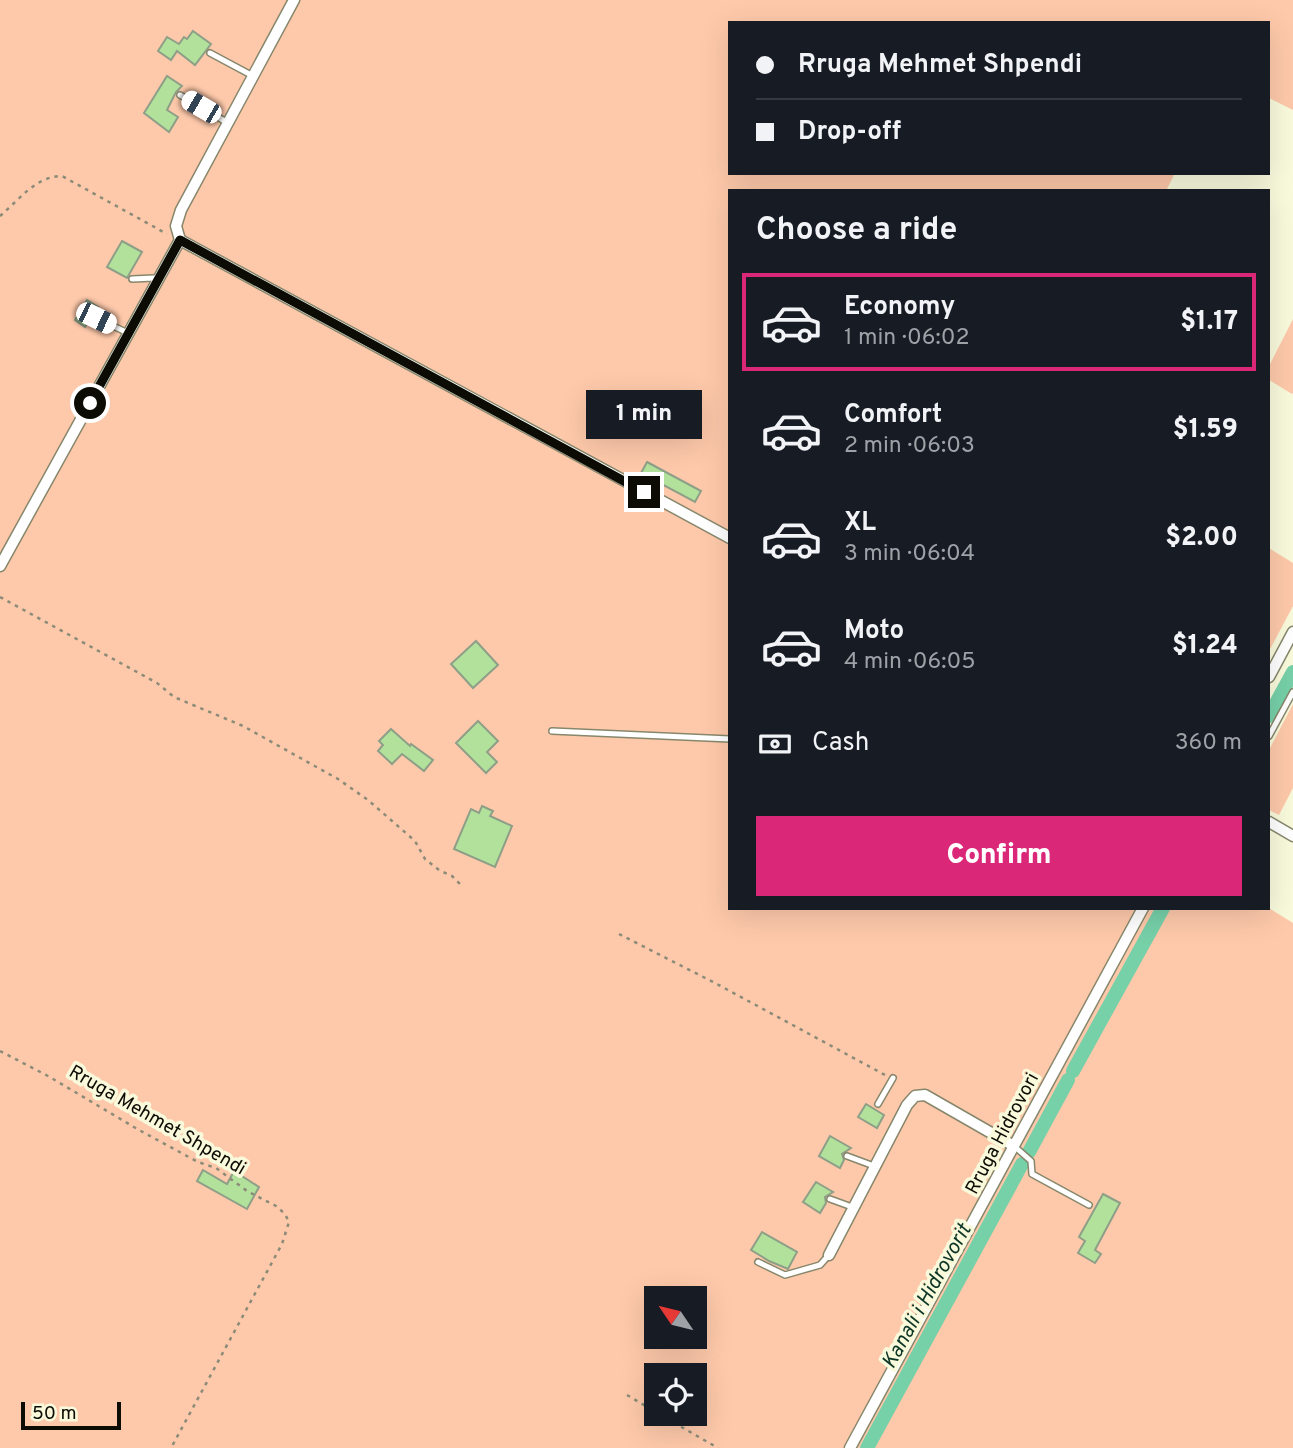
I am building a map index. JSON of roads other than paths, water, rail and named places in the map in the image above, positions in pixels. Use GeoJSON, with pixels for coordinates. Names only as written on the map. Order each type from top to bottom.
{"type":"FeatureCollection","features":[{"type":"Feature","properties":{"kind":"street"},"geometry":{"type":"LineString","coordinates":[[0,566],[180,240],[176,226],[181,211],[294,0]]}},
{"type":"Feature","properties":{"kind":"street"},"geometry":{"type":"LineString","coordinates":[[180,240],[728,537]]}},
{"type":"Feature","properties":{"kind":"street"},"geometry":{"type":"LineString","coordinates":[[1270,675],[1293,632]]}},
{"type":"Feature","properties":{"kind":"street"},"geometry":{"type":"LineString","coordinates":[[1270,823],[1293,836]]}},
{"type":"Feature","properties":{"kind":"street","name":"Rruga Hidrovori"},"geometry":{"type":"LineString","coordinates":[[850,1448],[1142,910]]}},
{"type":"Feature","properties":{"kind":"street"},"geometry":{"type":"LineString","coordinates":[[830,1255],[907,1105],[915,1096],[925,1095],[1014,1146]]}},
{"type":"Feature","properties":{"kind":"lane"},"geometry":{"type":"LineString","coordinates":[[211,53],[253,76]]}},
{"type":"Feature","properties":{"kind":"lane"},"geometry":{"type":"LineString","coordinates":[[180,95],[228,123]]}},
{"type":"Feature","properties":{"kind":"lane"},"geometry":{"type":"LineString","coordinates":[[132,279],[154,278],[158,281]]}},
{"type":"Feature","properties":{"kind":"lane"},"geometry":{"type":"LineString","coordinates":[[96,318],[129,333]]}},
{"type":"Feature","properties":{"kind":"lane"},"geometry":{"type":"LineString","coordinates":[[1270,734],[1293,692]]}},
{"type":"Feature","properties":{"kind":"lane"},"geometry":{"type":"LineString","coordinates":[[552,732],[728,739]]}},
{"type":"Feature","properties":{"kind":"lane"},"geometry":{"type":"LineString","coordinates":[[878,1104],[893,1078]]}},
{"type":"Feature","properties":{"kind":"lane"},"geometry":{"type":"LineString","coordinates":[[1014,1146],[1031,1161],[1032,1174],[1089,1205]]}},
{"type":"Feature","properties":{"kind":"lane"},"geometry":{"type":"LineString","coordinates":[[847,1156],[875,1166]]}},
{"type":"Feature","properties":{"kind":"lane"},"geometry":{"type":"LineString","coordinates":[[830,1199],[852,1208]]}},
{"type":"Feature","properties":{"kind":"lane"},"geometry":{"type":"LineString","coordinates":[[758,1262],[785,1275],[820,1265],[830,1255]]}},
{"type":"Feature","properties":{"kind":"waterway","name":"Kanali i Hidrovorit"},"geometry":{"type":"LineString","coordinates":[[1270,714],[1293,672]]}},
{"type":"Feature","properties":{"kind":"waterway","name":"Kanali i Hidrovorit"},"geometry":{"type":"LineString","coordinates":[[1073,1071],[1162,910]]}},
{"type":"Feature","properties":{"kind":"waterway","name":"Kanali i Hidrovorit"},"geometry":{"type":"LineString","coordinates":[[1029,1152],[1068,1080]]}},
{"type":"Feature","properties":{"kind":"waterway","name":"Kanali i Hidrovorit"},"geometry":{"type":"LineString","coordinates":[[867,1448],[1022,1164]]}}]}
